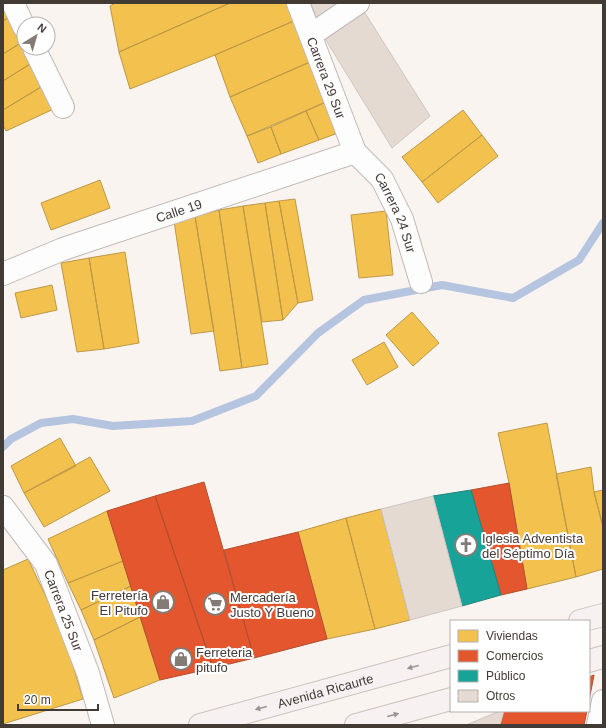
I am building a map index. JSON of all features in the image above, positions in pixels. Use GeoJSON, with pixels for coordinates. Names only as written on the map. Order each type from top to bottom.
{"type":"FeatureCollection","features":[{"type":"Feature","properties":{"kind":"main road"},"geometry":{"type":"LineString","coordinates":[[584,620],[603,615]]}},
{"type":"Feature","properties":{"kind":"main road","name":"Avenida Ricaurte"},"geometry":{"type":"LineString","coordinates":[[200,725],[450,656]]}},
{"type":"Feature","properties":{"kind":"main road"},"geometry":{"type":"LineString","coordinates":[[590,661],[603,657]]}},
{"type":"Feature","properties":{"kind":"main road"},"geometry":{"type":"LineString","coordinates":[[356,725],[450,699]]}},
{"type":"Feature","properties":{"kind":"street"},"geometry":{"type":"LineString","coordinates":[[13,3],[19,16]]}},
{"type":"Feature","properties":{"kind":"street","name":"Carrera 29 Sur"},"geometry":{"type":"LineString","coordinates":[[298,3],[355,152]]}},
{"type":"Feature","properties":{"kind":"street"},"geometry":{"type":"LineString","coordinates":[[311,35],[358,3]]}},
{"type":"Feature","properties":{"kind":"street"},"geometry":{"type":"LineString","coordinates":[[38,56],[63,107]]}},
{"type":"Feature","properties":{"kind":"street","name":"Calle 19"},"geometry":{"type":"LineString","coordinates":[[3,274],[63,249],[355,152]]}},
{"type":"Feature","properties":{"kind":"street","name":"Carrera 24 Sur"},"geometry":{"type":"LineString","coordinates":[[355,152],[382,179],[402,219],[421,282]]}},
{"type":"Feature","properties":{"kind":"street","name":"Carrera 25 Sur"},"geometry":{"type":"LineString","coordinates":[[3,507],[46,564],[88,673],[103,725]]}},
{"type":"Feature","properties":{"kind":"street"},"geometry":{"type":"LineString","coordinates":[[598,725],[603,701]]}},
{"type":"Feature","properties":{"kind":"building: Viviendas"},"geometry":{"type":"Polygon","coordinates":[[[3,3],[12,15],[3,21],[3,3]]]}},
{"type":"Feature","properties":{"kind":"building: Viviendas"},"geometry":{"type":"Polygon","coordinates":[[[115,3],[230,3],[119,52],[110,6],[115,3]]]}},
{"type":"Feature","properties":{"kind":"building: Viviendas"},"geometry":{"type":"Polygon","coordinates":[[[230,3],[289,3],[296,20],[215,55],[130,89],[119,52],[230,3]]]}},
{"type":"Feature","properties":{"kind":"building: Viviendas"},"geometry":{"type":"Polygon","coordinates":[[[12,15],[16,24],[16,46],[3,54],[3,21],[12,15]]]}},
{"type":"Feature","properties":{"kind":"building: Viviendas"},"geometry":{"type":"Polygon","coordinates":[[[296,20],[310,62],[230,97],[215,55],[296,20]]]}},
{"type":"Feature","properties":{"kind":"building: Viviendas"},"geometry":{"type":"Polygon","coordinates":[[[16,46],[16,56],[31,56],[35,61],[3,81],[3,54],[16,46]]]}},
{"type":"Feature","properties":{"kind":"building: Viviendas"},"geometry":{"type":"Polygon","coordinates":[[[35,61],[46,84],[3,110],[3,81],[35,61]]]}},
{"type":"Feature","properties":{"kind":"building: Viviendas"},"geometry":{"type":"Polygon","coordinates":[[[310,62],[326,102],[247,136],[230,97],[310,62]]]}},
{"type":"Feature","properties":{"kind":"building: Viviendas"},"geometry":{"type":"Polygon","coordinates":[[[46,84],[58,107],[6,131],[3,125],[3,110],[46,84]]]}},
{"type":"Feature","properties":{"kind":"building: Viviendas"},"geometry":{"type":"Polygon","coordinates":[[[326,102],[338,133],[319,140],[306,111],[326,102]]]}},
{"type":"Feature","properties":{"kind":"building: Viviendas"},"geometry":{"type":"Polygon","coordinates":[[[463,110],[482,135],[422,182],[402,157],[463,110]]]}},
{"type":"Feature","properties":{"kind":"building: Viviendas"},"geometry":{"type":"Polygon","coordinates":[[[306,111],[319,140],[281,154],[271,127],[306,111]]]}},
{"type":"Feature","properties":{"kind":"building: Viviendas"},"geometry":{"type":"Polygon","coordinates":[[[271,127],[281,154],[258,163],[247,136],[271,127]]]}},
{"type":"Feature","properties":{"kind":"building: Viviendas"},"geometry":{"type":"Polygon","coordinates":[[[482,135],[498,156],[438,203],[422,182],[482,135]]]}},
{"type":"Feature","properties":{"kind":"building: Viviendas"},"geometry":{"type":"Polygon","coordinates":[[[100,180],[110,208],[51,230],[41,203],[100,180]]]}},
{"type":"Feature","properties":{"kind":"building: Viviendas"},"geometry":{"type":"Polygon","coordinates":[[[295,199],[313,300],[298,303],[279,201],[295,199]]]}},
{"type":"Feature","properties":{"kind":"building: Viviendas"},"geometry":{"type":"Polygon","coordinates":[[[279,201],[298,303],[283,320],[265,203],[279,201]]]}},
{"type":"Feature","properties":{"kind":"building: Viviendas"},"geometry":{"type":"Polygon","coordinates":[[[265,203],[283,320],[262,322],[243,206],[265,203]]]}},
{"type":"Feature","properties":{"kind":"building: Viviendas"},"geometry":{"type":"Polygon","coordinates":[[[243,206],[268,364],[242,368],[219,210],[243,206]]]}},
{"type":"Feature","properties":{"kind":"building: Viviendas"},"geometry":{"type":"Polygon","coordinates":[[[219,210],[242,368],[220,371],[195,216],[219,210]]]}},
{"type":"Feature","properties":{"kind":"building: Viviendas"},"geometry":{"type":"Polygon","coordinates":[[[386,211],[393,275],[359,278],[351,215],[386,211]]]}},
{"type":"Feature","properties":{"kind":"building: Viviendas"},"geometry":{"type":"Polygon","coordinates":[[[195,216],[214,331],[191,334],[174,221],[195,216]]]}},
{"type":"Feature","properties":{"kind":"building: Viviendas"},"geometry":{"type":"Polygon","coordinates":[[[125,252],[139,343],[104,349],[89,258],[125,252]]]}},
{"type":"Feature","properties":{"kind":"building: Viviendas"},"geometry":{"type":"Polygon","coordinates":[[[89,258],[104,349],[77,352],[61,263],[89,258]]]}},
{"type":"Feature","properties":{"kind":"building: Viviendas"},"geometry":{"type":"Polygon","coordinates":[[[52,285],[57,310],[21,318],[15,293],[52,285]]]}},
{"type":"Feature","properties":{"kind":"building: Viviendas"},"geometry":{"type":"Polygon","coordinates":[[[412,312],[439,343],[413,366],[386,335],[412,312]]]}},
{"type":"Feature","properties":{"kind":"building: Viviendas"},"geometry":{"type":"Polygon","coordinates":[[[384,342],[398,367],[367,385],[352,360],[384,342]]]}},
{"type":"Feature","properties":{"kind":"building: Viviendas"},"geometry":{"type":"Polygon","coordinates":[[[547,423],[576,577],[527,589],[509,483],[498,433],[547,423]]]}},
{"type":"Feature","properties":{"kind":"building: Viviendas"},"geometry":{"type":"Polygon","coordinates":[[[60,438],[76,466],[24,493],[11,466],[60,438]]]}},
{"type":"Feature","properties":{"kind":"building: Viviendas"},"geometry":{"type":"Polygon","coordinates":[[[90,457],[110,491],[44,527],[24,493],[90,457]]]}},
{"type":"Feature","properties":{"kind":"building: Viviendas"},"geometry":{"type":"Polygon","coordinates":[[[591,467],[594,492],[603,527],[603,569],[576,577],[556,474],[591,467]]]}},
{"type":"Feature","properties":{"kind":"building: Viviendas"},"geometry":{"type":"Polygon","coordinates":[[[603,490],[603,527],[594,492],[603,490]]]}},
{"type":"Feature","properties":{"kind":"building: Viviendas"},"geometry":{"type":"Polygon","coordinates":[[[381,509],[410,620],[375,629],[346,518],[381,509]]]}},
{"type":"Feature","properties":{"kind":"building: Viviendas"},"geometry":{"type":"Polygon","coordinates":[[[107,511],[123,561],[68,583],[48,539],[107,511]]]}},
{"type":"Feature","properties":{"kind":"building: Viviendas"},"geometry":{"type":"Polygon","coordinates":[[[346,518],[375,629],[327,639],[298,532],[346,518]]]}},
{"type":"Feature","properties":{"kind":"building: Viviendas"},"geometry":{"type":"Polygon","coordinates":[[[28,559],[63,632],[83,699],[3,724],[3,570],[28,559]]]}},
{"type":"Feature","properties":{"kind":"building: Viviendas"},"geometry":{"type":"Polygon","coordinates":[[[123,561],[131,586],[81,610],[68,583],[123,561]]]}},
{"type":"Feature","properties":{"kind":"building: Viviendas"},"geometry":{"type":"Polygon","coordinates":[[[131,586],[140,617],[94,640],[81,610],[131,586]]]}},
{"type":"Feature","properties":{"kind":"building: Viviendas"},"geometry":{"type":"Polygon","coordinates":[[[140,617],[160,680],[114,698],[94,640],[140,617]]]}},
{"type":"Feature","properties":{"kind":"building: Comercios","name":"Mercadería Justo Y Bueno"},"geometry":{"type":"Polygon","coordinates":[[[204,482],[254,658],[213,668],[155,496],[204,482]]]}},
{"type":"Feature","properties":{"kind":"building: Comercios"},"geometry":{"type":"Polygon","coordinates":[[[509,483],[527,589],[501,595],[471,490],[509,483]]]}},
{"type":"Feature","properties":{"kind":"building: Comercios","name":"Ferretería El Pitufo"},"geometry":{"type":"Polygon","coordinates":[[[155,496],[213,668],[160,680],[107,511],[155,496]]]}},
{"type":"Feature","properties":{"kind":"building: Comercios"},"geometry":{"type":"Polygon","coordinates":[[[298,532],[327,639],[254,658],[224,550],[298,532]]]}},
{"type":"Feature","properties":{"kind":"building: Comercios"},"geometry":{"type":"Polygon","coordinates":[[[594,675],[590,696],[590,677],[594,675]]]}},
{"type":"Feature","properties":{"kind":"building: Comercios"},"geometry":{"type":"Polygon","coordinates":[[[504,712],[587,712],[584,725],[500,725],[504,712]]]}},
{"type":"Feature","properties":{"kind":"building: Público","name":"Iglesia Adventista del Séptimo Día"},"geometry":{"type":"Polygon","coordinates":[[[471,490],[501,595],[462,606],[433,496],[471,490]]]}},
{"type":"Feature","properties":{"kind":"building: Otros"},"geometry":{"type":"Polygon","coordinates":[[[311,3],[363,3],[321,32],[311,3]]]}},
{"type":"Feature","properties":{"kind":"building: Otros"},"geometry":{"type":"Polygon","coordinates":[[[360,5],[430,116],[392,148],[321,32],[360,5]]]}},
{"type":"Feature","properties":{"kind":"building: Otros"},"geometry":{"type":"Polygon","coordinates":[[[433,496],[462,606],[410,620],[381,509],[433,496]]]}},
{"type":"Feature","properties":{"kind":"building: Otros"},"geometry":{"type":"Polygon","coordinates":[[[498,712],[504,712],[500,725],[466,725],[498,712]]]}},
{"type":"Feature","properties":{"kind":"waterway"},"geometry":{"type":"LineString","coordinates":[[3,447],[11,439],[41,423],[73,419],[113,426],[192,421],[256,396],[318,333],[364,300],[442,285],[513,298],[579,260],[603,223]]}},
{"type":"Feature","properties":{"kind":"place","name":"Iglesia Adventista del Séptimo Día"},"geometry":{"type":"Point","coordinates":[466,545]}},
{"type":"Feature","properties":{"kind":"place","name":"Ferretería El Pitufo"},"geometry":{"type":"Point","coordinates":[163,602]}},
{"type":"Feature","properties":{"kind":"place","name":"Mercadería Justo Y Bueno"},"geometry":{"type":"Point","coordinates":[215,604]}},
{"type":"Feature","properties":{"kind":"place","name":"Ferreteria pitufo"},"geometry":{"type":"Point","coordinates":[181,659]}}]}
